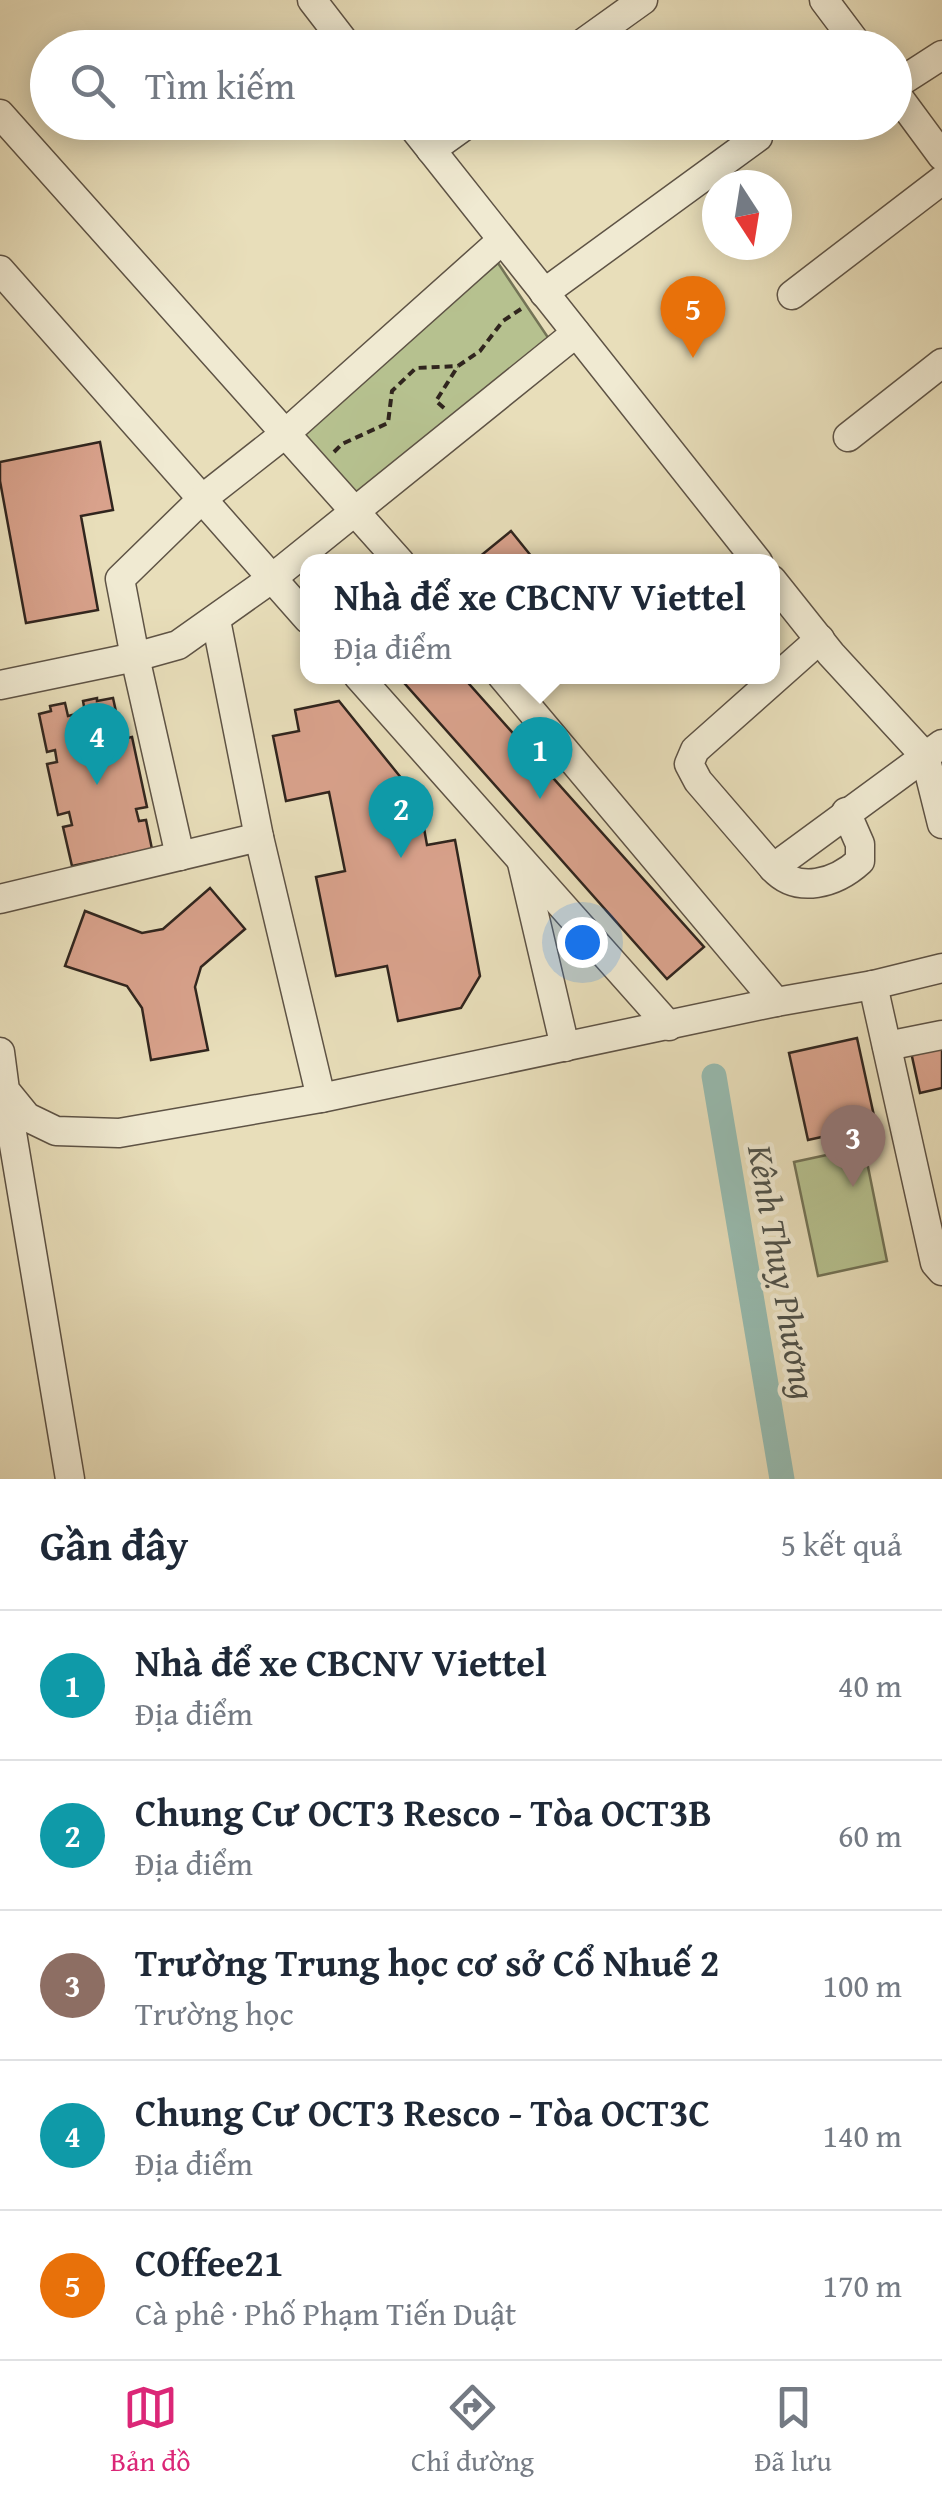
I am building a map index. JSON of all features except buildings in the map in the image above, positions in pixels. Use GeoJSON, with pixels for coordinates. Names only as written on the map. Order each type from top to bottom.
{"type":"FeatureCollection","features":[{"type":"Feature","properties":{"kind":"street"},"geometry":{"type":"LineString","coordinates":[[602,30],[644,0]]}},
{"type":"Feature","properties":{"kind":"street"},"geometry":{"type":"LineString","coordinates":[[824,0],[846,30]]}},
{"type":"Feature","properties":{"kind":"street"},"geometry":{"type":"LineString","coordinates":[[322,4],[339,30]]}},
{"type":"Feature","properties":{"kind":"street"},"geometry":{"type":"LineString","coordinates":[[912,76],[942,55]]}},
{"type":"Feature","properties":{"kind":"street"},"geometry":{"type":"LineString","coordinates":[[0,114],[393,554]]}},
{"type":"Feature","properties":{"kind":"street"},"geometry":{"type":"LineString","coordinates":[[912,114],[942,156]]}},
{"type":"Feature","properties":{"kind":"street"},"geometry":{"type":"LineString","coordinates":[[423,140],[752,554]]}},
{"type":"Feature","properties":{"kind":"street"},"geometry":{"type":"LineString","coordinates":[[431,150],[445,140]]}},
{"type":"Feature","properties":{"kind":"street"},"geometry":{"type":"LineString","coordinates":[[544,293],[753,140]]}},
{"type":"Feature","properties":{"kind":"street"},"geometry":{"type":"LineString","coordinates":[[792,295],[942,180]]}},
{"type":"Feature","properties":{"kind":"street"},"geometry":{"type":"LineString","coordinates":[[180,856],[120,579],[202,500],[286,432],[502,240]]}},
{"type":"Feature","properties":{"kind":"street"},"geometry":{"type":"LineString","coordinates":[[0,270],[300,611]]}},
{"type":"Feature","properties":{"kind":"street"},"geometry":{"type":"LineString","coordinates":[[302,554],[576,332]]}},
{"type":"Feature","properties":{"kind":"street"},"geometry":{"type":"LineString","coordinates":[[848,437],[942,363]]}},
{"type":"Feature","properties":{"kind":"street"},"geometry":{"type":"LineString","coordinates":[[0,686],[178,645],[300,556]]}},
{"type":"Feature","properties":{"kind":"street"},"geometry":{"type":"LineString","coordinates":[[780,590],[820,639],[934,750],[942,824]]}},
{"type":"Feature","properties":{"kind":"street"},"geometry":{"type":"LineString","coordinates":[[216,620],[259,837],[321,1098]]}},
{"type":"Feature","properties":{"kind":"street"},"geometry":{"type":"LineString","coordinates":[[780,675],[820,639]]}},
{"type":"Feature","properties":{"kind":"street"},"geometry":{"type":"LineString","coordinates":[[365,684],[669,1026]]}},
{"type":"Feature","properties":{"kind":"street"},"geometry":{"type":"LineString","coordinates":[[509,684],[776,1002]]}},
{"type":"Feature","properties":{"kind":"street"},"geometry":{"type":"LineString","coordinates":[[769,684],[695,750],[689,764],[698,781],[773,868],[797,884],[820,883],[847,873],[860,860],[860,844],[846,812]]}},
{"type":"Feature","properties":{"kind":"street"},"geometry":{"type":"LineString","coordinates":[[773,868],[934,750]]}},
{"type":"Feature","properties":{"kind":"street"},"geometry":{"type":"LineString","coordinates":[[0,898],[259,837]]}},
{"type":"Feature","properties":{"kind":"street"},"geometry":{"type":"LineString","coordinates":[[521,860],[565,1046]]}},
{"type":"Feature","properties":{"kind":"street"},"geometry":{"type":"LineString","coordinates":[[5,1090],[27,1117],[56,1131],[119,1133],[321,1098],[942,968]]}},
{"type":"Feature","properties":{"kind":"street"},"geometry":{"type":"LineString","coordinates":[[873,984],[934,1263],[942,1271]]}},
{"type":"Feature","properties":{"kind":"street"},"geometry":{"type":"LineString","coordinates":[[887,1046],[942,1035]]}},
{"type":"Feature","properties":{"kind":"street"},"geometry":{"type":"LineString","coordinates":[[0,1052],[70,1479]]}},
{"type":"Feature","properties":{"kind":"path"},"geometry":{"type":"LineString","coordinates":[[463,426],[436,401],[458,366],[480,351],[503,321],[544,293]]}},
{"type":"Feature","properties":{"kind":"path"},"geometry":{"type":"LineString","coordinates":[[324,475],[324,462],[342,444],[388,423],[392,390],[416,368],[458,366]]}},
{"type":"Feature","properties":{"kind":"green space"},"geometry":{"type":"Polygon","coordinates":[[[498,263],[551,342],[355,499],[296,431],[498,263]]]}},
{"type":"Feature","properties":{"kind":"green space"},"geometry":{"type":"Polygon","coordinates":[[[864,1147],[887,1261],[818,1276],[794,1162],[864,1147]]]}},
{"type":"Feature","properties":{"kind":"waterway","name":"Kênh Thuỵ Phương"},"geometry":{"type":"LineString","coordinates":[[714,1076],[782,1479]]}},
{"type":"Feature","properties":{"kind":"place","name":"COffee21"},"geometry":{"type":"Point","coordinates":[693,358]}},
{"type":"Feature","properties":{"kind":"place","name":"Chung Cư OCT3 Resco - Tòa OCT3C"},"geometry":{"type":"Point","coordinates":[97,785]}},
{"type":"Feature","properties":{"kind":"place","name":"Nhà để xe CBCNV Viettel"},"geometry":{"type":"Point","coordinates":[540,799]}},
{"type":"Feature","properties":{"kind":"place","name":"Chung Cư OCT3 Resco - Tòa OCT3B"},"geometry":{"type":"Point","coordinates":[401,858]}},
{"type":"Feature","properties":{"kind":"place","name":"Trường Trung học cơ sở Cổ Nhuế 2"},"geometry":{"type":"Point","coordinates":[853,1187]}}]}
